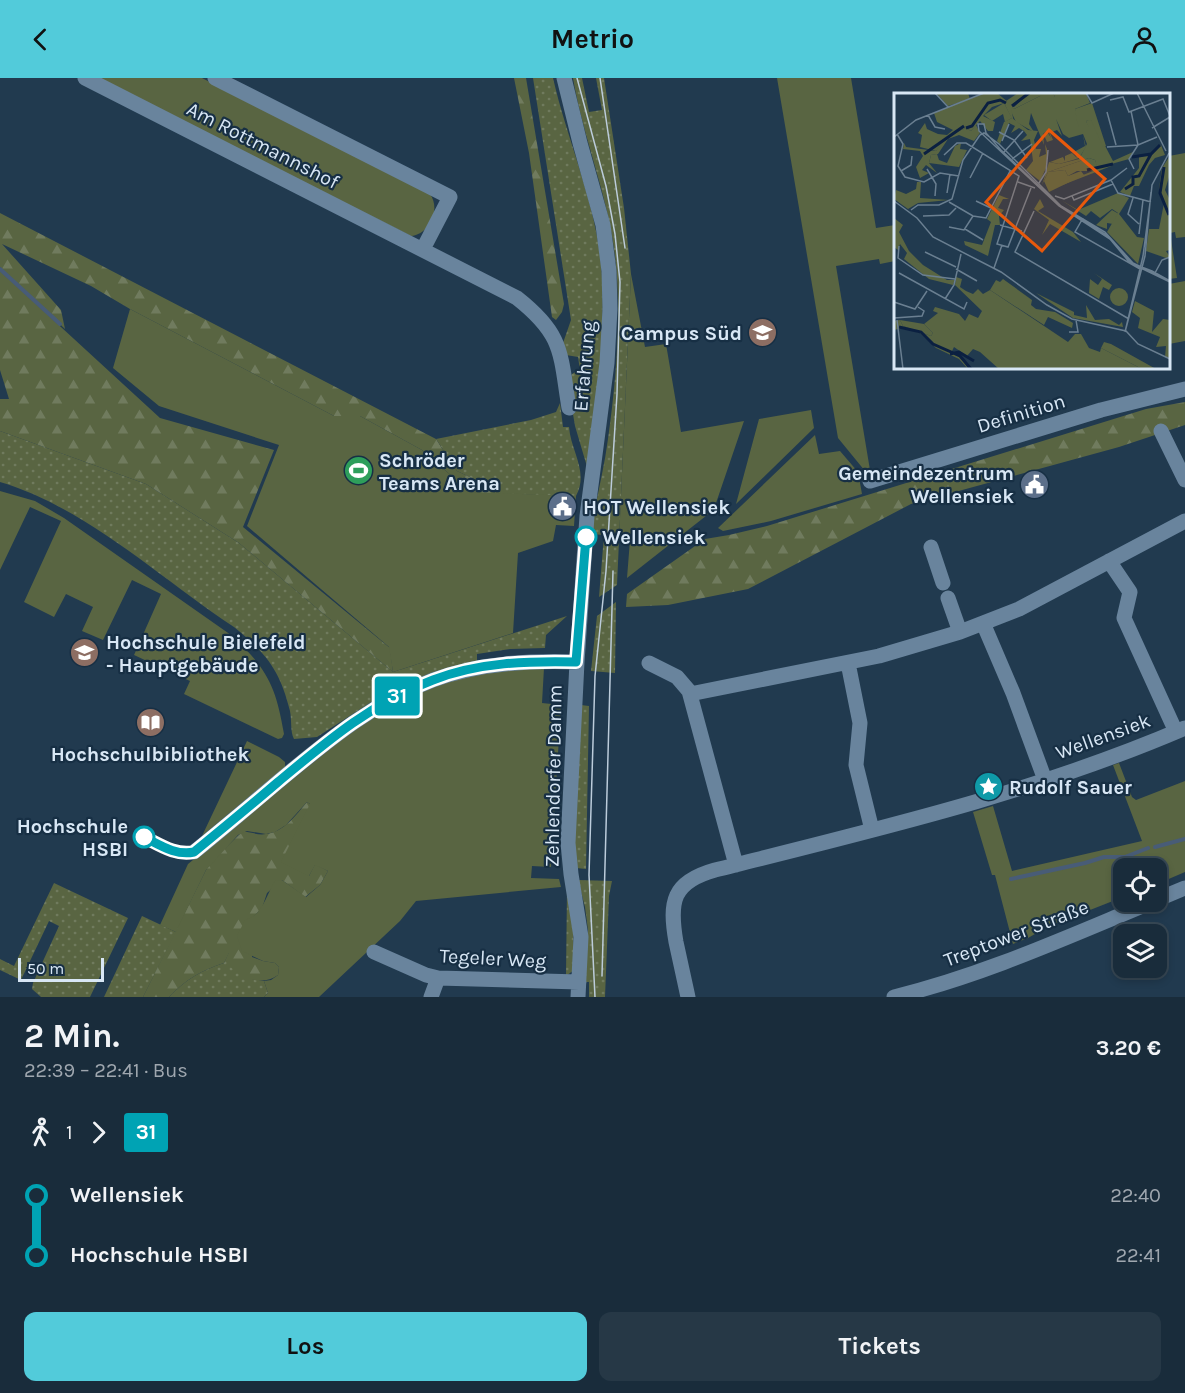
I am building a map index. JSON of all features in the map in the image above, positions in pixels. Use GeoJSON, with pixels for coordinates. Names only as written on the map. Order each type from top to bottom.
{"type":"FeatureCollection","features":[{"type":"Feature","properties":{"kind":"street","name":"Am Rottmannshof"},"geometry":{"type":"LineString","coordinates":[[85,78],[517,298],[538,314],[555,338],[567,367],[569,408]]}},
{"type":"Feature","properties":{"kind":"street","name":"Am Rottmannshof"},"geometry":{"type":"LineString","coordinates":[[215,78],[450,197],[423,249]]}},
{"type":"Feature","properties":{"kind":"street","name":"Erfahrung"},"geometry":{"type":"LineString","coordinates":[[564,78],[603,225],[610,292],[608,354],[595,470],[588,506],[576,662]]}},
{"type":"Feature","properties":{"kind":"street","name":"Definition"},"geometry":{"type":"LineString","coordinates":[[870,481],[1101,410],[1185,389]]}},
{"type":"Feature","properties":{"kind":"street"},"geometry":{"type":"LineString","coordinates":[[1161,431],[1185,480]]}},
{"type":"Feature","properties":{"kind":"street"},"geometry":{"type":"LineString","coordinates":[[690,694],[848,663],[909,648],[960,632],[1025,606],[1185,521]]}},
{"type":"Feature","properties":{"kind":"street"},"geometry":{"type":"LineString","coordinates":[[931,547],[960,632]]}},
{"type":"Feature","properties":{"kind":"street","name":"Wellensiek"},"geometry":{"type":"LineString","coordinates":[[688,997],[672,910],[674,902],[685,885],[703,874],[872,831],[1045,780],[1181,730],[1124,618],[1130,592],[1109,561]]}},
{"type":"Feature","properties":{"kind":"street","name":"Wellensiek"},"geometry":{"type":"LineString","coordinates":[[983,623],[1013,693],[1045,780]]}},
{"type":"Feature","properties":{"kind":"street"},"geometry":{"type":"LineString","coordinates":[[194,852],[341,730],[411,689],[452,674],[495,665],[535,661],[576,662]]}},
{"type":"Feature","properties":{"kind":"street","name":"Zehlendorfer Damm"},"geometry":{"type":"LineString","coordinates":[[576,662],[568,843],[580,929],[579,990]]}},
{"type":"Feature","properties":{"kind":"street"},"geometry":{"type":"LineString","coordinates":[[649,663],[677,677],[687,687],[736,865]]}},
{"type":"Feature","properties":{"kind":"street"},"geometry":{"type":"LineString","coordinates":[[848,663],[860,723],[856,765],[872,831]]}},
{"type":"Feature","properties":{"kind":"street"},"geometry":{"type":"LineString","coordinates":[[1167,895],[1185,888]]}},
{"type":"Feature","properties":{"kind":"street","name":"Treptower Straße"},"geometry":{"type":"LineString","coordinates":[[894,997],[974,975],[1128,912]]}},
{"type":"Feature","properties":{"kind":"street","name":"Tegeler Weg"},"geometry":{"type":"LineString","coordinates":[[374,952],[438,978],[579,990]]}},
{"type":"Feature","properties":{"kind":"street"},"geometry":{"type":"LineString","coordinates":[[431,997],[438,978]]}},
{"type":"Feature","properties":{"kind":"green space"},"geometry":{"type":"Polygon","coordinates":[[[96,78],[202,78],[430,194],[434,207],[432,220],[424,231],[411,236],[96,78]]]}},
{"type":"Feature","properties":{"kind":"green space"},"geometry":{"type":"Polygon","coordinates":[[[514,78],[526,78],[564,304],[556,320],[552,317],[529,153],[514,78]]]}},
{"type":"Feature","properties":{"kind":"green space"},"geometry":{"type":"Polygon","coordinates":[[[533,78],[553,78],[587,193],[598,240],[601,264],[602,342],[588,470],[575,426],[568,384],[571,375],[580,370],[578,357],[566,355],[563,343],[571,320],[533,78]]]}},
{"type":"Feature","properties":{"kind":"green space"},"geometry":{"type":"Polygon","coordinates":[[[573,78],[582,78],[589,112],[602,110],[596,78],[604,78],[624,208],[631,274],[617,585],[599,597],[604,535],[591,534],[606,451],[613,395],[618,324],[617,278],[612,233],[573,78]]]}},
{"type":"Feature","properties":{"kind":"green space"},"geometry":{"type":"Polygon","coordinates":[[[777,78],[851,78],[876,228],[894,225],[894,261],[880,264],[879,259],[836,266],[870,470],[865,471],[838,438],[777,78]]]}},
{"type":"Feature","properties":{"kind":"green space"},"geometry":{"type":"Polygon","coordinates":[[[1185,153],[1185,237],[1176,238],[1175,232],[1170,233],[1170,156],[1185,153]]]}},
{"type":"Feature","properties":{"kind":"green space"},"geometry":{"type":"Polygon","coordinates":[[[0,213],[436,439],[457,471],[491,487],[495,494],[470,492],[422,450],[360,416],[334,416],[130,309],[91,286],[2,244],[61,310],[65,329],[0,267],[0,213]]]}},
{"type":"Feature","properties":{"kind":"green space"},"geometry":{"type":"Polygon","coordinates":[[[1170,233],[1177,278],[1170,279],[1170,233]]]}},
{"type":"Feature","properties":{"kind":"green space"},"geometry":{"type":"Polygon","coordinates":[[[0,271],[160,418],[274,450],[243,527],[390,648],[393,672],[239,543],[146,484],[0,431],[0,399],[9,399],[0,370],[0,271]]]}},
{"type":"Feature","properties":{"kind":"green space"},"geometry":{"type":"Polygon","coordinates":[[[631,274],[645,347],[666,344],[681,432],[744,421],[711,512],[627,578],[630,540],[619,540],[631,274]]]}},
{"type":"Feature","properties":{"kind":"green space"},"geometry":{"type":"Polygon","coordinates":[[[1185,281],[1185,341],[1170,344],[1170,284],[1185,281]]]}},
{"type":"Feature","properties":{"kind":"green space","name":"Schröder Teams Arena"},"geometry":{"type":"Polygon","coordinates":[[[130,309],[334,416],[360,416],[422,450],[470,492],[576,496],[574,526],[556,525],[553,541],[518,553],[513,633],[393,672],[389,647],[247,526],[279,445],[159,406],[113,368],[130,309]]]}},
{"type":"Feature","properties":{"kind":"green space"},"geometry":{"type":"Polygon","coordinates":[[[1185,402],[1185,425],[1119,447],[911,504],[748,589],[668,605],[626,607],[627,594],[705,539],[767,526],[1146,409],[1185,402]]]}},
{"type":"Feature","properties":{"kind":"green space"},"geometry":{"type":"Polygon","coordinates":[[[560,403],[563,427],[569,427],[580,470],[580,487],[576,496],[495,494],[491,487],[457,471],[436,439],[531,420],[556,412],[560,403]]]}},
{"type":"Feature","properties":{"kind":"green space"},"geometry":{"type":"Polygon","coordinates":[[[811,410],[814,428],[736,504],[759,419],[811,410]]]}},
{"type":"Feature","properties":{"kind":"green space"},"geometry":{"type":"Polygon","coordinates":[[[0,431],[146,484],[239,543],[393,672],[567,616],[546,635],[545,648],[510,649],[477,654],[477,661],[431,673],[387,692],[317,737],[294,739],[290,711],[282,684],[270,663],[255,645],[234,627],[92,526],[31,493],[0,482],[0,431]]]}},
{"type":"Feature","properties":{"kind":"green space"},"geometry":{"type":"Polygon","coordinates":[[[815,435],[819,454],[840,451],[858,472],[862,494],[771,521],[723,531],[718,528],[815,435]]]}},
{"type":"Feature","properties":{"kind":"green space"},"geometry":{"type":"Polygon","coordinates":[[[0,491],[35,501],[64,518],[231,635],[253,658],[268,679],[281,717],[284,734],[282,738],[278,739],[184,694],[190,681],[134,655],[161,594],[132,580],[103,640],[82,631],[93,607],[66,594],[54,617],[24,602],[61,521],[30,507],[0,570],[0,491]]]}},
{"type":"Feature","properties":{"kind":"green space"},"geometry":{"type":"Polygon","coordinates":[[[616,602],[615,673],[591,671],[597,616],[616,602]]]}},
{"type":"Feature","properties":{"kind":"green space"},"geometry":{"type":"Polygon","coordinates":[[[544,668],[542,703],[561,705],[551,867],[532,866],[531,878],[559,879],[561,887],[416,901],[400,921],[319,997],[264,997],[268,993],[264,981],[271,980],[278,975],[279,967],[275,963],[263,961],[242,951],[237,936],[245,920],[260,909],[275,881],[282,880],[306,897],[320,885],[328,871],[315,865],[309,876],[281,862],[310,804],[307,802],[286,825],[275,832],[266,834],[247,831],[238,835],[206,870],[176,932],[160,925],[188,864],[357,727],[394,704],[434,686],[473,675],[544,668]]]}},
{"type":"Feature","properties":{"kind":"green space"},"geometry":{"type":"Polygon","coordinates":[[[581,705],[589,706],[586,869],[576,868],[573,842],[581,705]]]}},
{"type":"Feature","properties":{"kind":"green space"},"geometry":{"type":"Polygon","coordinates":[[[247,741],[279,757],[285,762],[285,767],[202,836],[247,741]]]}},
{"type":"Feature","properties":{"kind":"green space"},"geometry":{"type":"Polygon","coordinates":[[[1119,763],[1132,797],[1136,800],[1185,781],[1185,872],[1167,880],[1167,858],[1113,858],[1113,901],[1047,927],[1013,944],[995,875],[992,875],[973,812],[993,806],[1012,871],[1142,841],[1113,765],[1119,763]]]}},
{"type":"Feature","properties":{"kind":"green space"},"geometry":{"type":"Polygon","coordinates":[[[307,802],[310,804],[309,876],[315,864],[328,871],[320,885],[305,897],[282,880],[267,893],[262,908],[252,918],[252,957],[275,963],[279,967],[278,975],[265,980],[244,977],[228,964],[229,953],[224,963],[194,976],[169,997],[143,997],[213,860],[242,832],[263,834],[278,830],[289,822],[307,802]]]}},
{"type":"Feature","properties":{"kind":"green space"},"geometry":{"type":"Polygon","coordinates":[[[578,880],[612,881],[609,896],[605,997],[589,997],[589,982],[585,982],[588,930],[578,880]]]}},
{"type":"Feature","properties":{"kind":"green space"},"geometry":{"type":"Polygon","coordinates":[[[54,883],[128,918],[90,997],[41,997],[32,989],[59,926],[49,921],[21,980],[0,970],[0,959],[14,966],[54,883]]]}},
{"type":"Feature","properties":{"kind":"green space"},"geometry":{"type":"Polygon","coordinates":[[[567,890],[573,915],[574,970],[566,976],[567,890]]]}},
{"type":"Feature","properties":{"kind":"green space"},"geometry":{"type":"Polygon","coordinates":[[[142,916],[176,932],[143,997],[104,997],[142,916]]]}},
{"type":"Feature","properties":{"kind":"green space"},"geometry":{"type":"Polygon","coordinates":[[[230,950],[252,979],[264,981],[268,993],[264,997],[169,997],[194,976],[224,963],[230,950]]]}},
{"type":"Feature","properties":{"kind":"waterway"},"geometry":{"type":"LineString","coordinates":[[0,269],[60,324]]}},
{"type":"Feature","properties":{"kind":"waterway"},"geometry":{"type":"LineString","coordinates":[[1155,847],[1185,839]]}},
{"type":"Feature","properties":{"kind":"waterway"},"geometry":{"type":"LineString","coordinates":[[1011,879],[1104,857],[1125,857],[1148,848]]}},
{"type":"Feature","properties":{"kind":"tram line"},"geometry":{"type":"LineString","coordinates":[[577,78],[606,186],[615,234],[620,282],[617,394],[606,571],[595,676],[589,875],[595,997]]}},
{"type":"Feature","properties":{"kind":"tram line"},"geometry":{"type":"LineString","coordinates":[[600,78],[625,248]]}},
{"type":"Feature","properties":{"kind":"tram line"},"geometry":{"type":"LineString","coordinates":[[602,976],[613,571]]}},
{"type":"Feature","properties":{"kind":"bus line","name":"31"},"geometry":{"type":"LineString","coordinates":[[144,837],[178,852],[187,854],[194,852],[341,730],[388,700],[434,679],[471,669],[519,662],[576,662],[586,537]]}},
{"type":"Feature","properties":{"kind":"place","name":"Campus Süd"},"geometry":{"type":"Point","coordinates":[763,333]}},
{"type":"Feature","properties":{"kind":"place","name":"Schröder Teams Arena"},"geometry":{"type":"Point","coordinates":[358,471]}},
{"type":"Feature","properties":{"kind":"place","name":"Gemeindezentrum Wellensiek"},"geometry":{"type":"Point","coordinates":[1035,485]}},
{"type":"Feature","properties":{"kind":"place","name":"HOT Wellensiek"},"geometry":{"type":"Point","coordinates":[562,507]}},
{"type":"Feature","properties":{"kind":"place","name":"Wellensiek"},"geometry":{"type":"Point","coordinates":[586,537]}},
{"type":"Feature","properties":{"kind":"place","name":"Hochschule Bielefeld - Hauptgebäude"},"geometry":{"type":"Point","coordinates":[85,653]}},
{"type":"Feature","properties":{"kind":"place","name":"Hochschulbibliothek"},"geometry":{"type":"Point","coordinates":[150,723]}},
{"type":"Feature","properties":{"kind":"place","name":"Rudolf Sauer"},"geometry":{"type":"Point","coordinates":[988,787]}},
{"type":"Feature","properties":{"kind":"place","name":"Hochschule HSBI"},"geometry":{"type":"Point","coordinates":[144,837]}}]}
